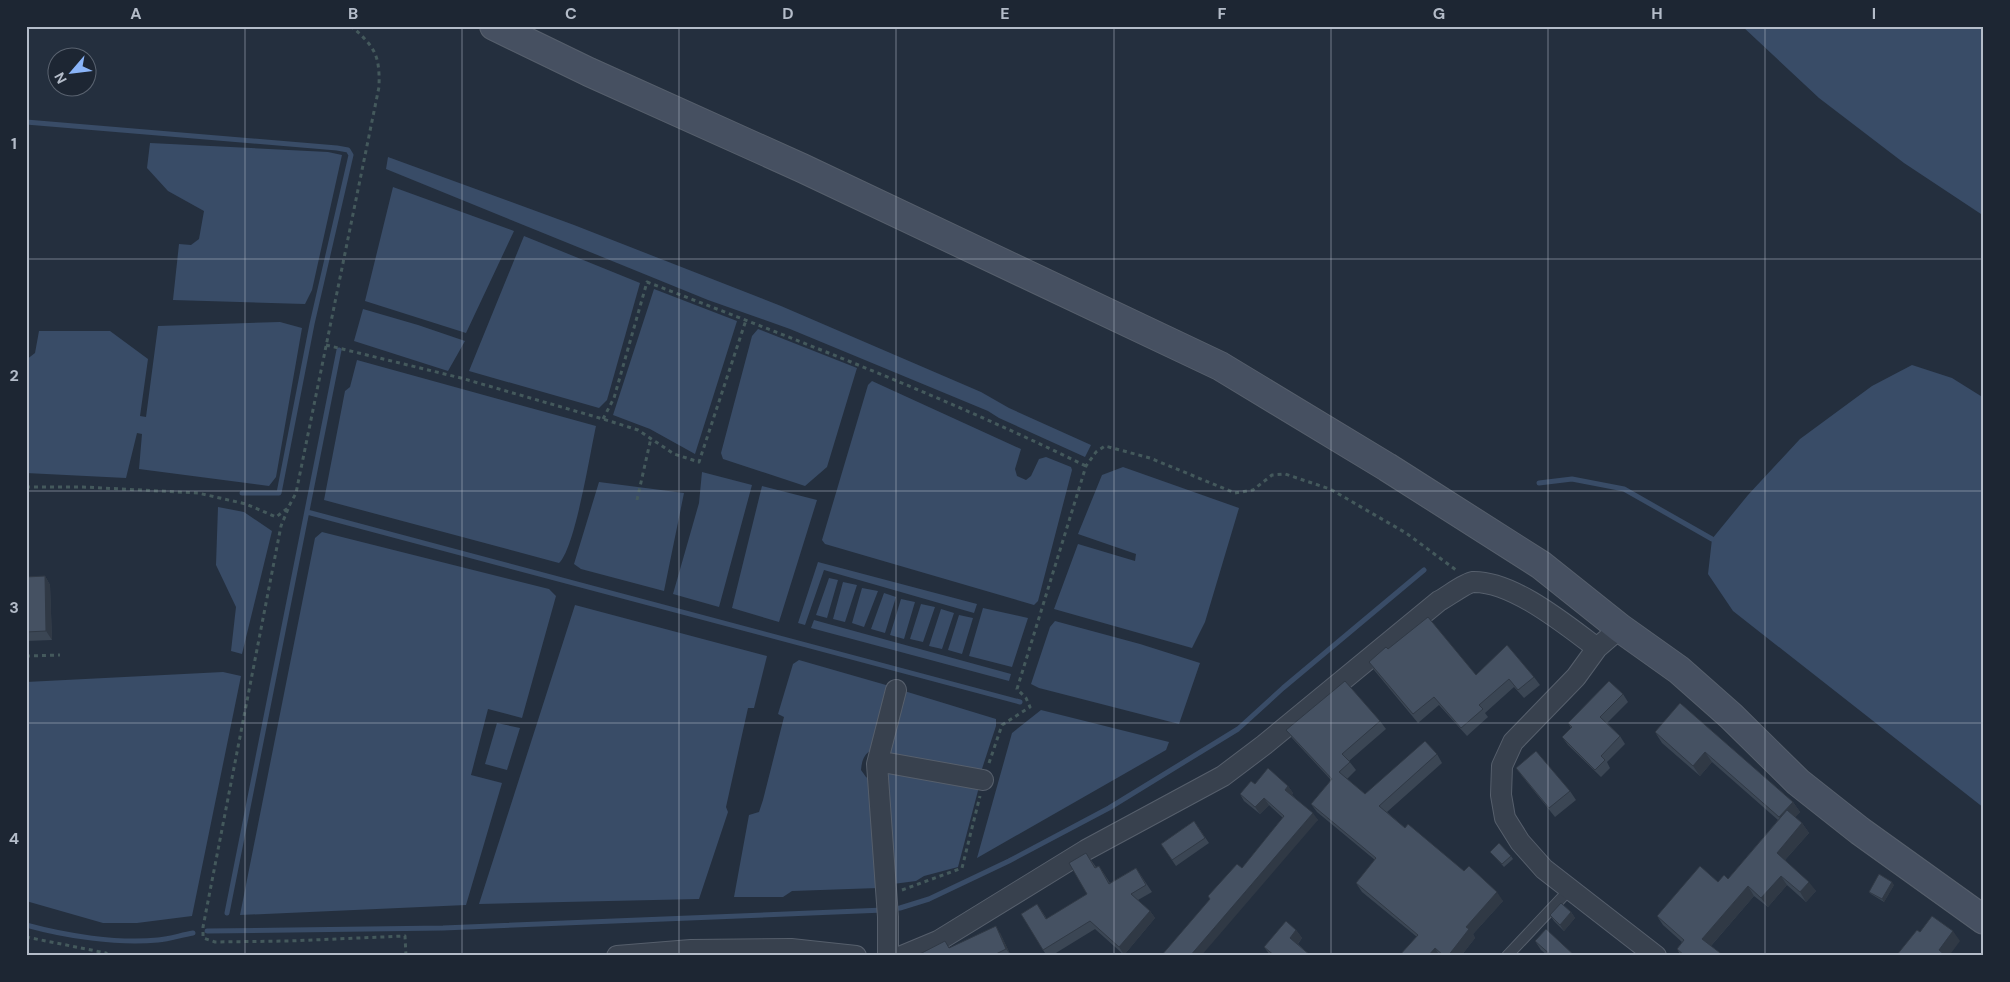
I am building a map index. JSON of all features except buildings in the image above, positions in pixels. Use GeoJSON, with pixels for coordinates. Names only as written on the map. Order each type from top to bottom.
{"type":"FeatureCollection","features":[{"type":"Feature","properties":{"kind":"main road"},"geometry":{"type":"LineString","coordinates":[[494,26],[589,72],[802,168],[1220,366],[1387,467],[1541,565],[1620,628],[1679,670],[1731,716],[1805,788],[1860,831],[1984,920]]}},
{"type":"Feature","properties":{"kind":"street"},"geometry":{"type":"LineString","coordinates":[[902,956],[938,941],[1086,850],[1223,776],[1264,746],[1439,601],[1471,582],[1494,586],[1537,604],[1597,648]]}},
{"type":"Feature","properties":{"kind":"street"},"geometry":{"type":"LineString","coordinates":[[1620,628],[1597,648],[1576,677],[1513,742],[1502,766],[1501,795],[1505,818],[1520,842],[1544,869],[1656,956]]}},
{"type":"Feature","properties":{"kind":"street"},"geometry":{"type":"LineString","coordinates":[[888,956],[887,903],[877,764],[896,690]]}},
{"type":"Feature","properties":{"kind":"street"},"geometry":{"type":"LineString","coordinates":[[877,764],[888,763],[984,780]]}},
{"type":"Feature","properties":{"kind":"street"},"geometry":{"type":"LineString","coordinates":[[617,956],[691,950],[791,949],[856,956]]}},
{"type":"Feature","properties":{"kind":"lane"},"geometry":{"type":"LineString","coordinates":[[1507,956],[1570,889]]}},
{"type":"Feature","properties":{"kind":"path"},"geometry":{"type":"LineString","coordinates":[[351,26],[370,44],[379,66],[378,87],[296,493],[281,526],[203,927],[203,938],[215,942],[289,942],[405,936],[406,956]]}},
{"type":"Feature","properties":{"kind":"path"},"geometry":{"type":"LineString","coordinates":[[603,419],[614,398],[647,282],[865,367],[1024,436],[1086,466]]}},
{"type":"Feature","properties":{"kind":"path"},"geometry":{"type":"LineString","coordinates":[[326,345],[462,378],[603,419],[638,430],[674,454],[699,462],[746,320]]}},
{"type":"Feature","properties":{"kind":"path"},"geometry":{"type":"LineString","coordinates":[[636,500],[651,438]]}},
{"type":"Feature","properties":{"kind":"path"},"geometry":{"type":"LineString","coordinates":[[887,903],[907,889],[962,868],[984,780],[1002,725],[1030,707],[1026,698],[1016,688],[1086,466],[1096,452],[1105,446],[1150,458],[1235,493],[1252,490],[1272,475],[1284,474],[1330,489],[1406,533],[1471,582]]}},
{"type":"Feature","properties":{"kind":"path"},"geometry":{"type":"LineString","coordinates":[[26,487],[83,487],[198,493],[246,504],[276,517],[288,508]]}},
{"type":"Feature","properties":{"kind":"path"},"geometry":{"type":"LineString","coordinates":[[26,656],[60,655]]}},
{"type":"Feature","properties":{"kind":"path"},"geometry":{"type":"LineString","coordinates":[[26,937],[106,953],[108,956]]}},
{"type":"Feature","properties":{"kind":"water"},"geometry":{"type":"Polygon","coordinates":[[[1742,26],[1984,26],[1984,216],[1904,163],[1819,98],[1742,26]]]}},
{"type":"Feature","properties":{"kind":"water"},"geometry":{"type":"Polygon","coordinates":[[[150,143],[328,152],[342,155],[312,290],[305,304],[173,300],[179,244],[191,245],[199,239],[204,211],[168,191],[147,168],[150,143]]]}},
{"type":"Feature","properties":{"kind":"water"},"geometry":{"type":"Polygon","coordinates":[[[388,157],[574,225],[781,306],[981,392],[1009,408],[1091,445],[1085,457],[999,418],[988,411],[790,329],[708,300],[386,169],[388,157]]]}},
{"type":"Feature","properties":{"kind":"water"},"geometry":{"type":"Polygon","coordinates":[[[393,187],[514,231],[466,333],[365,301],[393,187]]]}},
{"type":"Feature","properties":{"kind":"water"},"geometry":{"type":"Polygon","coordinates":[[[524,236],[640,283],[607,400],[599,408],[469,371],[524,236]]]}},
{"type":"Feature","properties":{"kind":"water"},"geometry":{"type":"Polygon","coordinates":[[[654,289],[737,321],[695,454],[650,429],[613,415],[654,289]]]}},
{"type":"Feature","properties":{"kind":"water"},"geometry":{"type":"Polygon","coordinates":[[[363,309],[465,341],[448,371],[354,341],[363,309]]]}},
{"type":"Feature","properties":{"kind":"water"},"geometry":{"type":"Polygon","coordinates":[[[280,322],[302,328],[276,477],[269,486],[139,469],[142,434],[137,433],[126,478],[26,473],[26,360],[35,353],[39,331],[110,331],[148,359],[140,416],[146,417],[158,326],[280,322]]]}},
{"type":"Feature","properties":{"kind":"water"},"geometry":{"type":"Polygon","coordinates":[[[758,329],[857,368],[827,467],[805,486],[723,459],[721,453],[752,336],[758,329]]]}},
{"type":"Feature","properties":{"kind":"water"},"geometry":{"type":"Polygon","coordinates":[[[357,360],[596,426],[576,521],[565,554],[559,563],[324,500],[345,391],[350,387],[357,360]]]}},
{"type":"Feature","properties":{"kind":"water"},"geometry":{"type":"Polygon","coordinates":[[[1912,365],[1952,378],[1984,398],[1984,808],[1733,611],[1708,574],[1712,539],[1748,495],[1800,439],[1872,386],[1912,365]]]}},
{"type":"Feature","properties":{"kind":"water"},"geometry":{"type":"Polygon","coordinates":[[[872,381],[1021,449],[1015,469],[1017,476],[1026,480],[1031,476],[1039,459],[1046,457],[1071,467],[1072,470],[1038,601],[1034,605],[825,544],[822,540],[868,385],[872,381]]]}},
{"type":"Feature","properties":{"kind":"water"},"geometry":{"type":"Polygon","coordinates":[[[1123,467],[1239,508],[1205,622],[1192,648],[1054,609],[1078,544],[1135,561],[1136,554],[1078,534],[1102,475],[1123,467]]]}},
{"type":"Feature","properties":{"kind":"water"},"geometry":{"type":"Polygon","coordinates":[[[702,472],[752,485],[719,607],[673,594],[699,503],[702,472]]]}},
{"type":"Feature","properties":{"kind":"water"},"geometry":{"type":"Polygon","coordinates":[[[599,482],[684,493],[664,591],[581,569],[574,564],[599,482]]]}},
{"type":"Feature","properties":{"kind":"water"},"geometry":{"type":"Polygon","coordinates":[[[762,486],[817,500],[779,622],[732,608],[762,486]]]}},
{"type":"Feature","properties":{"kind":"water"},"geometry":{"type":"Polygon","coordinates":[[[218,507],[244,512],[272,531],[242,654],[231,651],[236,607],[216,565],[218,507]]]}},
{"type":"Feature","properties":{"kind":"water"},"geometry":{"type":"Polygon","coordinates":[[[322,532],[549,589],[556,596],[522,718],[488,709],[471,775],[502,783],[466,905],[240,915],[315,538],[322,532]]]}},
{"type":"Feature","properties":{"kind":"water"},"geometry":{"type":"Polygon","coordinates":[[[818,562],[977,604],[974,613],[824,570],[805,625],[798,623],[818,562]]]}},
{"type":"Feature","properties":{"kind":"water"},"geometry":{"type":"Polygon","coordinates":[[[829,578],[838,580],[827,618],[816,615],[829,578]]]}},
{"type":"Feature","properties":{"kind":"water"},"geometry":{"type":"Polygon","coordinates":[[[843,582],[857,585],[845,622],[833,619],[843,582]]]}},
{"type":"Feature","properties":{"kind":"water"},"geometry":{"type":"Polygon","coordinates":[[[862,588],[878,591],[864,627],[852,623],[862,588]]]}},
{"type":"Feature","properties":{"kind":"water"},"geometry":{"type":"Polygon","coordinates":[[[884,593],[896,597],[885,633],[871,629],[884,593]]]}},
{"type":"Feature","properties":{"kind":"water"},"geometry":{"type":"Polygon","coordinates":[[[901,599],[915,602],[904,639],[890,635],[901,599]]]}},
{"type":"Feature","properties":{"kind":"water"},"geometry":{"type":"Polygon","coordinates":[[[921,604],[935,607],[923,642],[910,639],[921,604]]]}},
{"type":"Feature","properties":{"kind":"water"},"geometry":{"type":"Polygon","coordinates":[[[575,605],[767,656],[754,708],[748,708],[726,807],[728,812],[699,899],[479,904],[575,605]]]}},
{"type":"Feature","properties":{"kind":"water"},"geometry":{"type":"Polygon","coordinates":[[[983,608],[1028,618],[1012,667],[969,656],[983,608]]]}},
{"type":"Feature","properties":{"kind":"water"},"geometry":{"type":"Polygon","coordinates":[[[941,609],[954,613],[942,649],[929,646],[941,609]]]}},
{"type":"Feature","properties":{"kind":"water"},"geometry":{"type":"Polygon","coordinates":[[[959,615],[973,618],[962,654],[948,650],[959,615]]]}},
{"type":"Feature","properties":{"kind":"water"},"geometry":{"type":"Polygon","coordinates":[[[814,620],[1011,674],[1009,681],[811,628],[814,620]]]}},
{"type":"Feature","properties":{"kind":"water"},"geometry":{"type":"Polygon","coordinates":[[[1055,621],[1140,644],[1200,663],[1179,724],[1039,688],[1031,684],[1050,627],[1055,621]]]}},
{"type":"Feature","properties":{"kind":"water"},"geometry":{"type":"Polygon","coordinates":[[[799,660],[893,687],[876,747],[865,756],[861,770],[873,782],[878,888],[792,891],[783,897],[734,897],[749,815],[759,812],[763,800],[784,717],[778,714],[793,664],[799,660]]]}},
{"type":"Feature","properties":{"kind":"water"},"geometry":{"type":"Polygon","coordinates":[[[223,672],[241,676],[192,916],[137,923],[103,923],[26,901],[26,682],[223,672]]]}},
{"type":"Feature","properties":{"kind":"water"},"geometry":{"type":"Polygon","coordinates":[[[901,690],[996,719],[996,726],[980,775],[892,759],[887,748],[901,690]]]}},
{"type":"Feature","properties":{"kind":"water"},"geometry":{"type":"Polygon","coordinates":[[[1041,710],[1169,742],[1166,750],[977,858],[1012,733],[1041,710]]]}},
{"type":"Feature","properties":{"kind":"water"},"geometry":{"type":"Polygon","coordinates":[[[497,723],[520,728],[507,770],[485,764],[497,723]]]}},
{"type":"Feature","properties":{"kind":"water"},"geometry":{"type":"Polygon","coordinates":[[[892,767],[980,783],[958,867],[924,876],[916,881],[893,884],[884,779],[892,767]]]}},
{"type":"Feature","properties":{"kind":"waterway"},"geometry":{"type":"LineString","coordinates":[[26,122],[337,148],[348,150],[351,155],[312,324],[279,493],[242,493]]}},
{"type":"Feature","properties":{"kind":"waterway"},"geometry":{"type":"LineString","coordinates":[[227,913],[339,350]]}},
{"type":"Feature","properties":{"kind":"waterway"},"geometry":{"type":"LineString","coordinates":[[1539,483],[1572,479],[1624,489],[1712,539]]}},
{"type":"Feature","properties":{"kind":"waterway"},"geometry":{"type":"LineString","coordinates":[[307,512],[1020,702]]}},
{"type":"Feature","properties":{"kind":"waterway"},"geometry":{"type":"LineString","coordinates":[[892,909],[929,899],[1009,861],[1109,808],[1238,729],[1283,688],[1424,570]]}},
{"type":"Feature","properties":{"kind":"waterway"},"geometry":{"type":"LineString","coordinates":[[207,931],[443,928],[884,910]]}},
{"type":"Feature","properties":{"kind":"waterway"},"geometry":{"type":"LineString","coordinates":[[26,925],[75,936],[126,941],[162,939],[193,933]]}}]}
